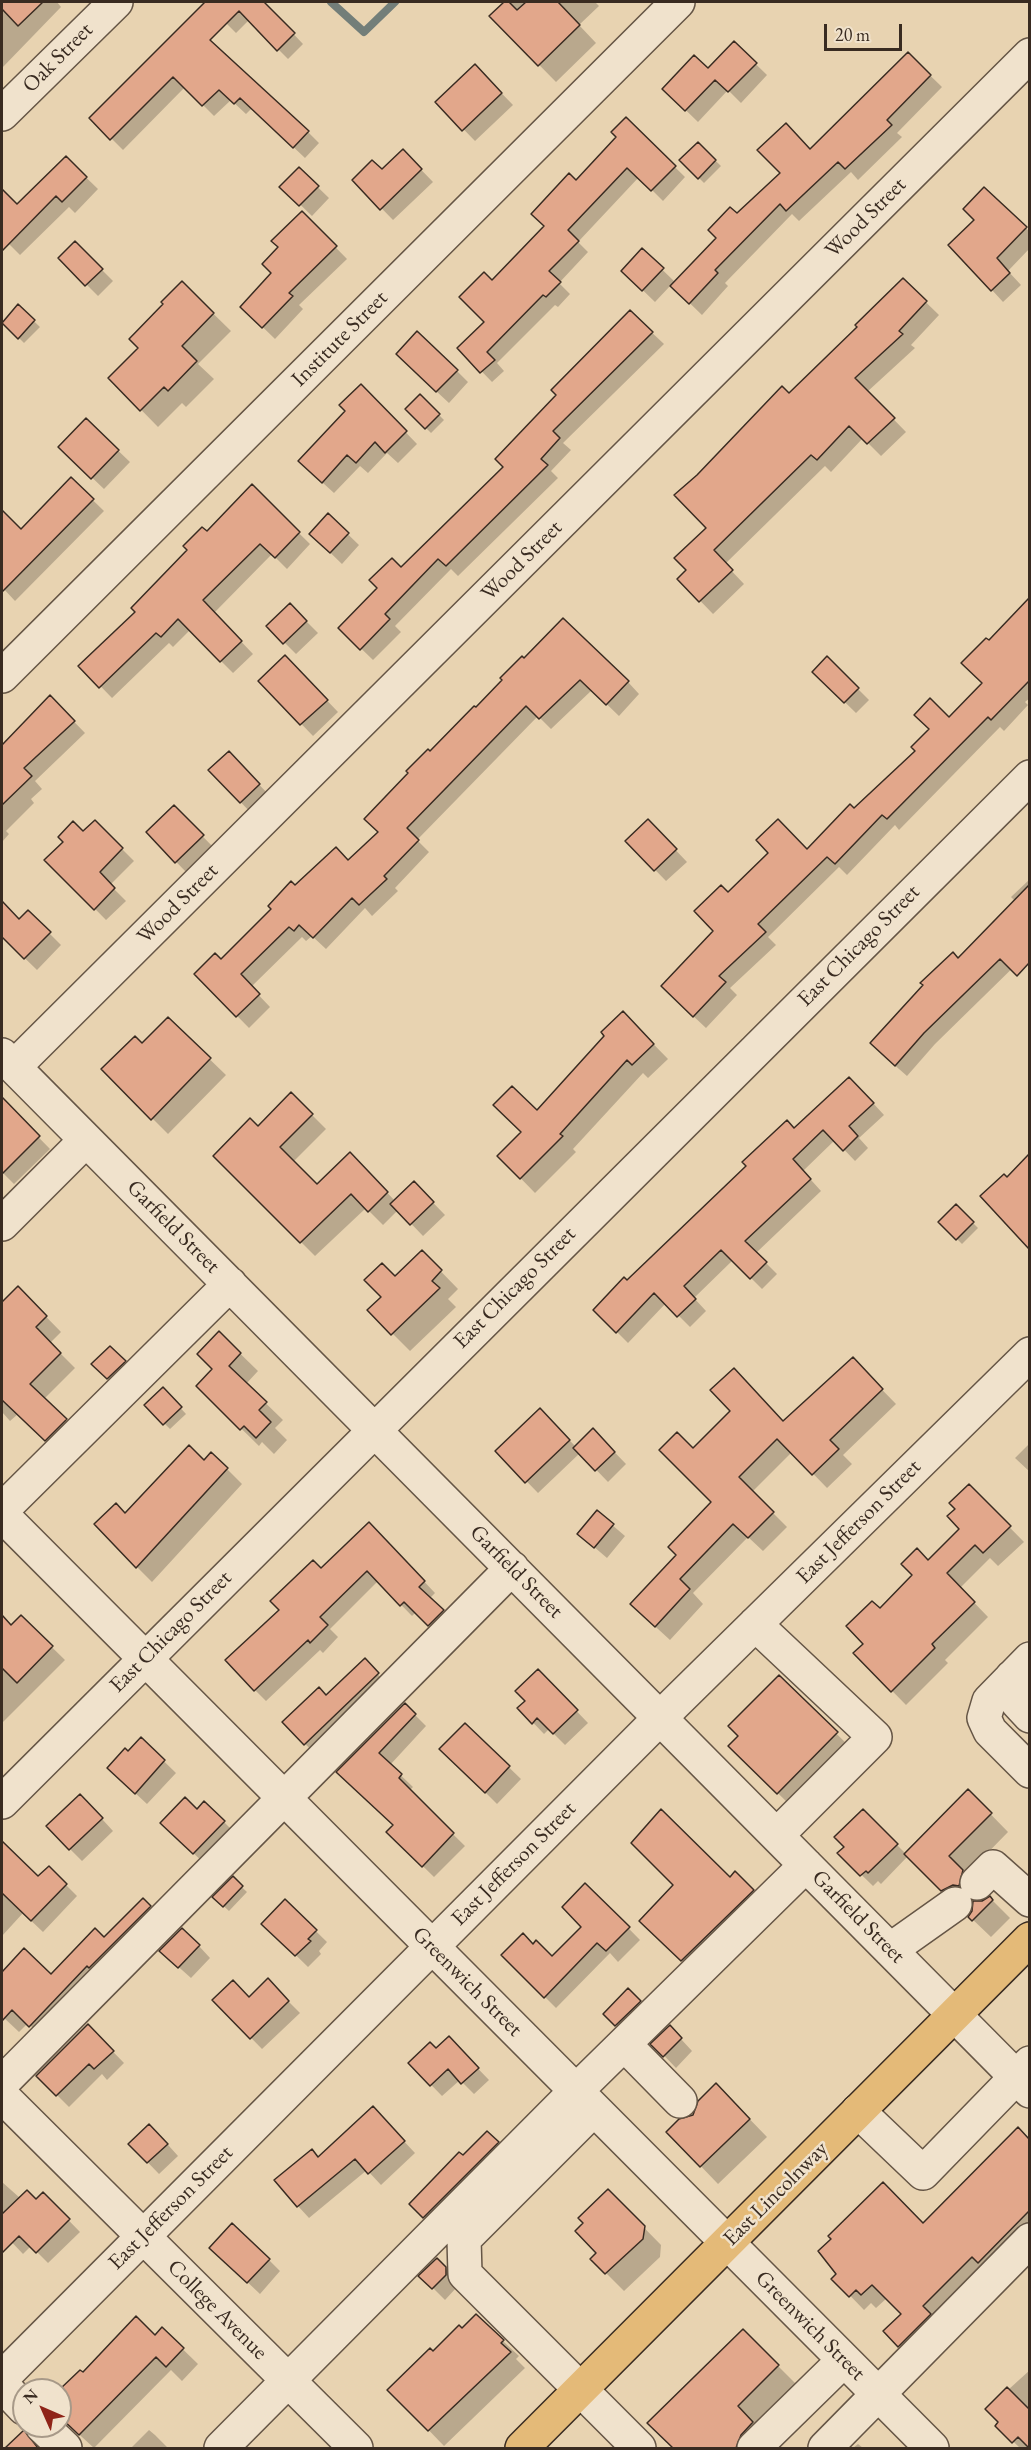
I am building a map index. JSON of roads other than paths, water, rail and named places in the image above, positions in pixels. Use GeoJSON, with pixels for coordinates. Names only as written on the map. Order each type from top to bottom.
{"type":"FeatureCollection","features":[{"type":"Feature","properties":{"kind":"main road","name":"East Lincolnway"},"geometry":{"type":"LineString","coordinates":[[522,2448],[1029,1939]]}},
{"type":"Feature","properties":{"kind":"street","name":"Oak Street"},"geometry":{"type":"LineString","coordinates":[[2,114],[116,2]]}},
{"type":"Feature","properties":{"kind":"street","name":"Institute Street"},"geometry":{"type":"LineString","coordinates":[[2,676],[678,2]]}},
{"type":"Feature","properties":{"kind":"street","name":"Wood Street"},"geometry":{"type":"LineString","coordinates":[[8,1061],[1029,54]]}},
{"type":"Feature","properties":{"kind":"street","name":"East Chicago Street"},"geometry":{"type":"LineString","coordinates":[[2,1802],[373,1429],[1029,777]]}},
{"type":"Feature","properties":{"kind":"street","name":"Garfield Street"},"geometry":{"type":"LineString","coordinates":[[8,1061],[954,2015],[1025,2077]]}},
{"type":"Feature","properties":{"kind":"street"},"geometry":{"type":"LineString","coordinates":[[2,1224],[86,1140]]}},
{"type":"Feature","properties":{"kind":"street"},"geometry":{"type":"LineString","coordinates":[[2,1513],[230,1284]]}},
{"type":"Feature","properties":{"kind":"street","name":"East Jefferson Street"},"geometry":{"type":"LineString","coordinates":[[2,2378],[660,1718],[1029,1354]]}},
{"type":"Feature","properties":{"kind":"street","name":"Greenwich Street"},"geometry":{"type":"LineString","coordinates":[[2,1513],[932,2448]]}},
{"type":"Feature","properties":{"kind":"street"},"geometry":{"type":"LineString","coordinates":[[2,2084],[512,1569]]}},
{"type":"Feature","properties":{"kind":"street"},"geometry":{"type":"LineString","coordinates":[[755,1624],[875,1737],[777,1835]]}},
{"type":"Feature","properties":{"kind":"street"},"geometry":{"type":"LineString","coordinates":[[1021,1668],[1017,1702],[1029,1716]]}},
{"type":"Feature","properties":{"kind":"street"},"geometry":{"type":"LineString","coordinates":[[1021,1668],[989,1701],[984,1718],[990,1731],[1029,1771]]}},
{"type":"Feature","properties":{"kind":"street"},"geometry":{"type":"LineString","coordinates":[[639,2448],[465,2274],[464,2240],[585,2100],[624,2044],[806,1865]]}},
{"type":"Feature","properties":{"kind":"street"},"geometry":{"type":"LineString","coordinates":[[890,1950],[966,1894],[993,1867],[1029,1900]]}},
{"type":"Feature","properties":{"kind":"street"},"geometry":{"type":"LineString","coordinates":[[624,2044],[680,2101]]}},
{"type":"Feature","properties":{"kind":"street"},"geometry":{"type":"LineString","coordinates":[[858,2111],[923,2173],[1025,2077]]}},
{"type":"Feature","properties":{"kind":"street","name":"College Avenue"},"geometry":{"type":"LineString","coordinates":[[2,2096],[356,2448]]}},
{"type":"Feature","properties":{"kind":"street"},"geometry":{"type":"LineString","coordinates":[[221,2448],[585,2100]]}},
{"type":"Feature","properties":{"kind":"street"},"geometry":{"type":"LineString","coordinates":[[825,2448],[879,2396],[1029,2241]]}},
{"type":"Feature","properties":{"kind":"street"},"geometry":{"type":"LineString","coordinates":[[754,2448],[844,2360]]}},
{"type":"Feature","properties":{"kind":"waterway"},"geometry":{"type":"LineString","coordinates":[[331,2],[364,32],[395,2]]}}]}
